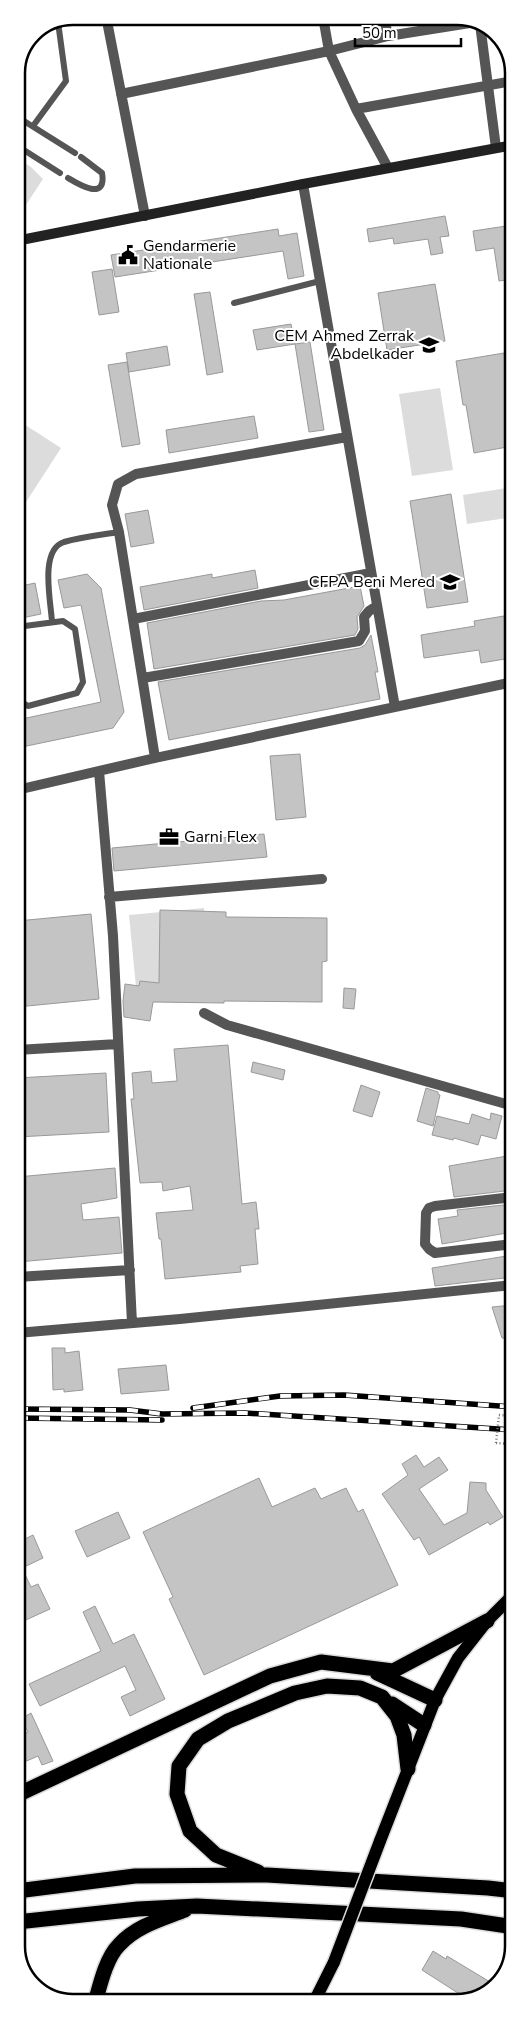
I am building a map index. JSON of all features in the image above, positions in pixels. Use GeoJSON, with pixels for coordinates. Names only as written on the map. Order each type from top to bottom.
{"type":"FeatureCollection","features":[{"type":"Feature","properties":{"kind":"highway"},"geometry":{"type":"LineString","coordinates":[[25,1791],[270,1676],[321,1662],[393,1671],[487,1621]]}},
{"type":"Feature","properties":{"kind":"highway"},"geometry":{"type":"LineString","coordinates":[[366,1668],[435,1700]]}},
{"type":"Feature","properties":{"kind":"highway"},"geometry":{"type":"LineString","coordinates":[[266,1875],[216,1855],[190,1831],[177,1794],[179,1766],[198,1739],[228,1721],[295,1693],[327,1686],[360,1688],[382,1697],[424,1725]]}},
{"type":"Feature","properties":{"kind":"highway"},"geometry":{"type":"LineString","coordinates":[[382,1697],[397,1716],[401,1725],[408,1769]]}},
{"type":"Feature","properties":{"kind":"highway"},"geometry":{"type":"LineString","coordinates":[[25,1890],[135,1876],[266,1875],[505,1890]]}},
{"type":"Feature","properties":{"kind":"highway"},"geometry":{"type":"LineString","coordinates":[[25,1921],[138,1909],[197,1906],[460,1919],[505,1926]]}},
{"type":"Feature","properties":{"kind":"highway"},"geometry":{"type":"LineString","coordinates":[[97,1994],[103,1973],[118,1945],[144,1926],[197,1906]]}},
{"type":"Feature","properties":{"kind":"main road"},"geometry":{"type":"LineString","coordinates":[[318,1994],[334,1962],[435,1700],[458,1658],[487,1621],[505,1603]]}},
{"type":"Feature","properties":{"kind":"street"},"geometry":{"type":"LineString","coordinates":[[108,25],[145,216]]}},
{"type":"Feature","properties":{"kind":"street"},"geometry":{"type":"LineString","coordinates":[[325,25],[329,51],[356,108],[388,168]]}},
{"type":"Feature","properties":{"kind":"street"},"geometry":{"type":"LineString","coordinates":[[386,25],[388,36]]}},
{"type":"Feature","properties":{"kind":"street"},"geometry":{"type":"LineString","coordinates":[[121,94],[329,51],[388,36],[457,25]]}},
{"type":"Feature","properties":{"kind":"street"},"geometry":{"type":"LineString","coordinates":[[481,32],[496,148]]}},
{"type":"Feature","properties":{"kind":"street"},"geometry":{"type":"LineString","coordinates":[[356,108],[505,82]]}},
{"type":"Feature","properties":{"kind":"street"},"geometry":{"type":"LineString","coordinates":[[25,239],[505,146]]}},
{"type":"Feature","properties":{"kind":"street"},"geometry":{"type":"LineString","coordinates":[[303,184],[395,706]]}},
{"type":"Feature","properties":{"kind":"street"},"geometry":{"type":"LineString","coordinates":[[156,758],[119,532],[112,505],[118,484],[136,474],[347,437]]}},
{"type":"Feature","properties":{"kind":"street"},"geometry":{"type":"LineString","coordinates":[[133,619],[371,573]]}},
{"type":"Feature","properties":{"kind":"street"},"geometry":{"type":"LineString","coordinates":[[142,678],[359,641],[365,631],[364,617],[377,606]]}},
{"type":"Feature","properties":{"kind":"street"},"geometry":{"type":"LineString","coordinates":[[25,788],[156,758],[505,684]]}},
{"type":"Feature","properties":{"kind":"street"},"geometry":{"type":"LineString","coordinates":[[99,771],[118,1044],[132,1323]]}},
{"type":"Feature","properties":{"kind":"street"},"geometry":{"type":"LineString","coordinates":[[109,897],[322,879]]}},
{"type":"Feature","properties":{"kind":"street"},"geometry":{"type":"LineString","coordinates":[[204,1013],[227,1025],[505,1104]]}},
{"type":"Feature","properties":{"kind":"street"},"geometry":{"type":"LineString","coordinates":[[25,1050],[118,1044]]}},
{"type":"Feature","properties":{"kind":"street"},"geometry":{"type":"LineString","coordinates":[[505,1198],[429,1208],[426,1213],[425,1244],[436,1253],[505,1245]]}},
{"type":"Feature","properties":{"kind":"street"},"geometry":{"type":"LineString","coordinates":[[25,1277],[130,1270]]}},
{"type":"Feature","properties":{"kind":"street"},"geometry":{"type":"LineString","coordinates":[[25,1332],[505,1286]]}},
{"type":"Feature","properties":{"kind":"lane"},"geometry":{"type":"LineString","coordinates":[[33,126],[66,81],[59,28]]}},
{"type":"Feature","properties":{"kind":"lane"},"geometry":{"type":"LineString","coordinates":[[25,121],[75,153]]}},
{"type":"Feature","properties":{"kind":"lane"},"geometry":{"type":"LineString","coordinates":[[25,151],[60,173]]}},
{"type":"Feature","properties":{"kind":"lane"},"geometry":{"type":"LineString","coordinates":[[68,178],[87,189],[100,186],[102,173],[82,157]]}},
{"type":"Feature","properties":{"kind":"lane"},"geometry":{"type":"LineString","coordinates":[[234,303],[320,282]]}},
{"type":"Feature","properties":{"kind":"lane"},"geometry":{"type":"LineString","coordinates":[[52,622],[48,568],[52,552],[62,542],[119,532]]}},
{"type":"Feature","properties":{"kind":"lane"},"geometry":{"type":"LineString","coordinates":[[25,626],[63,621],[75,629],[83,682],[77,693],[28,706],[25,704]]}},
{"type":"Feature","properties":{"kind":"path"},"geometry":{"type":"LineString","coordinates":[[505,1415],[499,1415],[496,1443],[505,1444]]}},
{"type":"Feature","properties":{"kind":"shaded area"},"geometry":{"type":"Polygon","coordinates":[[[25,163],[43,179],[25,206],[25,163]]]}},
{"type":"Feature","properties":{"kind":"shaded area"},"geometry":{"type":"Polygon","coordinates":[[[440,388],[453,470],[412,476],[399,394],[440,388]]]}},
{"type":"Feature","properties":{"kind":"shaded area"},"geometry":{"type":"Polygon","coordinates":[[[25,425],[61,448],[25,504],[25,425]]]}},
{"type":"Feature","properties":{"kind":"shaded area"},"geometry":{"type":"Polygon","coordinates":[[[505,488],[505,518],[467,524],[463,495],[505,488]]]}},
{"type":"Feature","properties":{"kind":"shaded area"},"geometry":{"type":"Polygon","coordinates":[[[204,908],[212,990],[137,997],[129,915],[204,908]]]}},
{"type":"Feature","properties":{"kind":"building"},"geometry":{"type":"Polygon","coordinates":[[[445,216],[449,236],[440,237],[443,253],[431,255],[428,239],[394,244],[393,238],[369,242],[367,229],[445,216]]]}},
{"type":"Feature","properties":{"kind":"building"},"geometry":{"type":"Polygon","coordinates":[[[505,226],[505,280],[499,281],[494,248],[476,251],[473,231],[505,226]]]}},
{"type":"Feature","properties":{"kind":"building"},"geometry":{"type":"Polygon","coordinates":[[[278,229],[279,236],[297,233],[304,276],[288,279],[283,251],[115,277],[111,255],[278,229]]]}},
{"type":"Feature","properties":{"kind":"building"},"geometry":{"type":"Polygon","coordinates":[[[112,269],[119,312],[99,315],[92,272],[112,269]]]}},
{"type":"Feature","properties":{"kind":"building"},"geometry":{"type":"Polygon","coordinates":[[[435,284],[445,341],[387,350],[378,293],[435,284]]]}},
{"type":"Feature","properties":{"kind":"building"},"geometry":{"type":"Polygon","coordinates":[[[210,292],[223,372],[207,375],[194,294],[210,292]]]}},
{"type":"Feature","properties":{"kind":"building"},"geometry":{"type":"Polygon","coordinates":[[[291,324],[295,344],[257,350],[253,330],[291,324]]]}},
{"type":"Feature","properties":{"kind":"building"},"geometry":{"type":"Polygon","coordinates":[[[310,342],[324,430],[309,432],[295,344],[310,342]]]}},
{"type":"Feature","properties":{"kind":"building"},"geometry":{"type":"Polygon","coordinates":[[[167,346],[170,365],[129,372],[126,353],[167,346]]]}},
{"type":"Feature","properties":{"kind":"building"},"geometry":{"type":"Polygon","coordinates":[[[504,353],[505,447],[474,453],[466,405],[463,405],[456,361],[504,353]]]}},
{"type":"Feature","properties":{"kind":"building"},"geometry":{"type":"Polygon","coordinates":[[[127,362],[140,444],[122,447],[108,365],[127,362]]]}},
{"type":"Feature","properties":{"kind":"building"},"geometry":{"type":"Polygon","coordinates":[[[254,416],[258,438],[169,453],[166,430],[254,416]]]}},
{"type":"Feature","properties":{"kind":"building"},"geometry":{"type":"Polygon","coordinates":[[[451,494],[468,602],[427,608],[410,501],[451,494]]]}},
{"type":"Feature","properties":{"kind":"building"},"geometry":{"type":"Polygon","coordinates":[[[148,510],[154,543],[131,547],[125,514],[148,510]]]}},
{"type":"Feature","properties":{"kind":"building"},"geometry":{"type":"Polygon","coordinates":[[[255,570],[258,588],[144,610],[140,587],[212,574],[212,578],[255,570]]]}},
{"type":"Feature","properties":{"kind":"building"},"geometry":{"type":"Polygon","coordinates":[[[87,574],[101,588],[124,712],[113,728],[25,746],[25,718],[101,702],[81,605],[64,608],[58,580],[87,574]]]}},
{"type":"Feature","properties":{"kind":"building"},"geometry":{"type":"Polygon","coordinates":[[[35,583],[41,614],[25,617],[25,585],[35,583]]]}},
{"type":"Feature","properties":{"kind":"building"},"geometry":{"type":"Polygon","coordinates":[[[360,586],[364,606],[357,617],[358,629],[355,635],[154,669],[147,623],[261,601],[284,600],[360,586]]]}},
{"type":"Feature","properties":{"kind":"building"},"geometry":{"type":"Polygon","coordinates":[[[504,616],[505,659],[481,663],[479,650],[424,658],[421,635],[475,626],[474,621],[504,616]]]}},
{"type":"Feature","properties":{"kind":"building"},"geometry":{"type":"Polygon","coordinates":[[[371,635],[378,672],[375,672],[380,699],[169,740],[158,682],[360,648],[365,645],[371,635]]]}},
{"type":"Feature","properties":{"kind":"building"},"geometry":{"type":"Polygon","coordinates":[[[300,754],[306,817],[276,820],[270,756],[300,754]]]}},
{"type":"Feature","properties":{"kind":"building"},"geometry":{"type":"Polygon","coordinates":[[[264,834],[267,857],[114,871],[112,848],[264,834]]]}},
{"type":"Feature","properties":{"kind":"building"},"geometry":{"type":"Polygon","coordinates":[[[160,910],[226,912],[226,917],[327,918],[327,961],[322,962],[322,1002],[153,1002],[150,1021],[124,1017],[125,984],[139,986],[140,981],[159,983],[160,910]]]}},
{"type":"Feature","properties":{"kind":"building"},"geometry":{"type":"Polygon","coordinates":[[[91,914],[99,999],[25,1006],[25,920],[91,914]]]}},
{"type":"Feature","properties":{"kind":"building"},"geometry":{"type":"Polygon","coordinates":[[[344,988],[356,989],[354,1009],[343,1008],[344,988]]]}},
{"type":"Feature","properties":{"kind":"building"},"geometry":{"type":"Polygon","coordinates":[[[228,1045],[242,1204],[256,1202],[259,1229],[255,1229],[258,1264],[240,1266],[241,1272],[165,1279],[156,1213],[193,1210],[190,1186],[163,1191],[162,1182],[140,1183],[131,1099],[134,1099],[132,1073],[151,1071],[152,1083],[177,1081],[174,1049],[228,1045]]]}},
{"type":"Feature","properties":{"kind":"building"},"geometry":{"type":"Polygon","coordinates":[[[253,1062],[285,1070],[283,1080],[251,1072],[253,1062]]]}},
{"type":"Feature","properties":{"kind":"building"},"geometry":{"type":"Polygon","coordinates":[[[106,1073],[109,1132],[25,1137],[25,1078],[106,1073]]]}},
{"type":"Feature","properties":{"kind":"building"},"geometry":{"type":"Polygon","coordinates":[[[361,1085],[380,1092],[372,1117],[353,1111],[361,1085]]]}},
{"type":"Feature","properties":{"kind":"building"},"geometry":{"type":"Polygon","coordinates":[[[426,1088],[438,1092],[440,1095],[433,1126],[417,1121],[426,1088]]]}},
{"type":"Feature","properties":{"kind":"building"},"geometry":{"type":"Polygon","coordinates":[[[491,1113],[502,1116],[496,1139],[481,1135],[478,1145],[454,1138],[453,1140],[432,1135],[437,1116],[469,1124],[472,1114],[490,1120],[491,1113]]]}},
{"type":"Feature","properties":{"kind":"building"},"geometry":{"type":"Polygon","coordinates":[[[505,1156],[505,1191],[454,1197],[449,1166],[505,1156]]]}},
{"type":"Feature","properties":{"kind":"building"},"geometry":{"type":"Polygon","coordinates":[[[115,1168],[117,1198],[81,1204],[83,1220],[119,1217],[122,1253],[25,1261],[25,1176],[115,1168]]]}},
{"type":"Feature","properties":{"kind":"building"},"geometry":{"type":"Polygon","coordinates":[[[505,1205],[505,1233],[442,1244],[438,1219],[458,1216],[457,1210],[505,1205]]]}},
{"type":"Feature","properties":{"kind":"building"},"geometry":{"type":"Polygon","coordinates":[[[505,1256],[505,1278],[435,1286],[432,1268],[505,1256]]]}},
{"type":"Feature","properties":{"kind":"building"},"geometry":{"type":"Polygon","coordinates":[[[505,1306],[505,1338],[502,1338],[492,1307],[505,1306]]]}},
{"type":"Feature","properties":{"kind":"building"},"geometry":{"type":"Polygon","coordinates":[[[52,1348],[65,1348],[65,1353],[79,1351],[83,1390],[64,1392],[64,1389],[53,1390],[52,1348]]]}},
{"type":"Feature","properties":{"kind":"building"},"geometry":{"type":"Polygon","coordinates":[[[166,1365],[169,1390],[121,1394],[118,1369],[166,1365]]]}},
{"type":"Feature","properties":{"kind":"building"},"geometry":{"type":"Polygon","coordinates":[[[416,1455],[424,1467],[439,1457],[448,1470],[419,1489],[444,1525],[467,1513],[470,1482],[486,1483],[486,1490],[503,1517],[490,1525],[488,1522],[429,1555],[419,1537],[414,1540],[382,1494],[408,1475],[402,1464],[416,1455]]]}},
{"type":"Feature","properties":{"kind":"building"},"geometry":{"type":"Polygon","coordinates":[[[259,1478],[272,1507],[315,1488],[321,1499],[346,1488],[358,1512],[363,1509],[398,1585],[204,1675],[169,1599],[173,1597],[143,1532],[259,1478]]]}},
{"type":"Feature","properties":{"kind":"building"},"geometry":{"type":"Polygon","coordinates":[[[118,1512],[130,1538],[87,1557],[75,1531],[118,1512]]]}},
{"type":"Feature","properties":{"kind":"building"},"geometry":{"type":"Polygon","coordinates":[[[33,1535],[43,1558],[25,1567],[25,1539],[33,1535]]]}},
{"type":"Feature","properties":{"kind":"building"},"geometry":{"type":"Polygon","coordinates":[[[25,1574],[31,1587],[38,1584],[50,1609],[25,1620],[25,1574]]]}},
{"type":"Feature","properties":{"kind":"building"},"geometry":{"type":"Polygon","coordinates":[[[95,1606],[113,1644],[134,1634],[165,1699],[130,1716],[121,1697],[136,1690],[125,1666],[40,1706],[29,1684],[101,1651],[83,1612],[95,1606]]]}},
{"type":"Feature","properties":{"kind":"building"},"geometry":{"type":"Polygon","coordinates":[[[31,1713],[53,1761],[42,1765],[38,1756],[25,1762],[25,1733],[28,1732],[25,1726],[25,1717],[31,1713]]]}},
{"type":"Feature","properties":{"kind":"building"},"geometry":{"type":"Polygon","coordinates":[[[433,1951],[446,1959],[447,1956],[489,1982],[481,1988],[459,1994],[422,1970],[433,1951]]]}},
{"type":"Feature","properties":{"kind":"railway"},"geometry":{"type":"LineString","coordinates":[[193,1408],[280,1396],[344,1395],[505,1406]]}},
{"type":"Feature","properties":{"kind":"railway"},"geometry":{"type":"LineString","coordinates":[[25,1409],[130,1410],[162,1414],[245,1413],[505,1429]]}},
{"type":"Feature","properties":{"kind":"railway"},"geometry":{"type":"LineString","coordinates":[[25,1418],[162,1420]]}},
{"type":"Feature","properties":{"kind":"place","name":"Gendarmerie Nationale"},"geometry":{"type":"Point","coordinates":[128,255]}},
{"type":"Feature","properties":{"kind":"place","name":"CEM Ahmed Zerrak Abdelkader"},"geometry":{"type":"Point","coordinates":[429,345]}},
{"type":"Feature","properties":{"kind":"place","name":"CFPA Beni Mered"},"geometry":{"type":"Point","coordinates":[450,582]}},
{"type":"Feature","properties":{"kind":"place","name":"Garni Flex"},"geometry":{"type":"Point","coordinates":[169,837]}}]}
